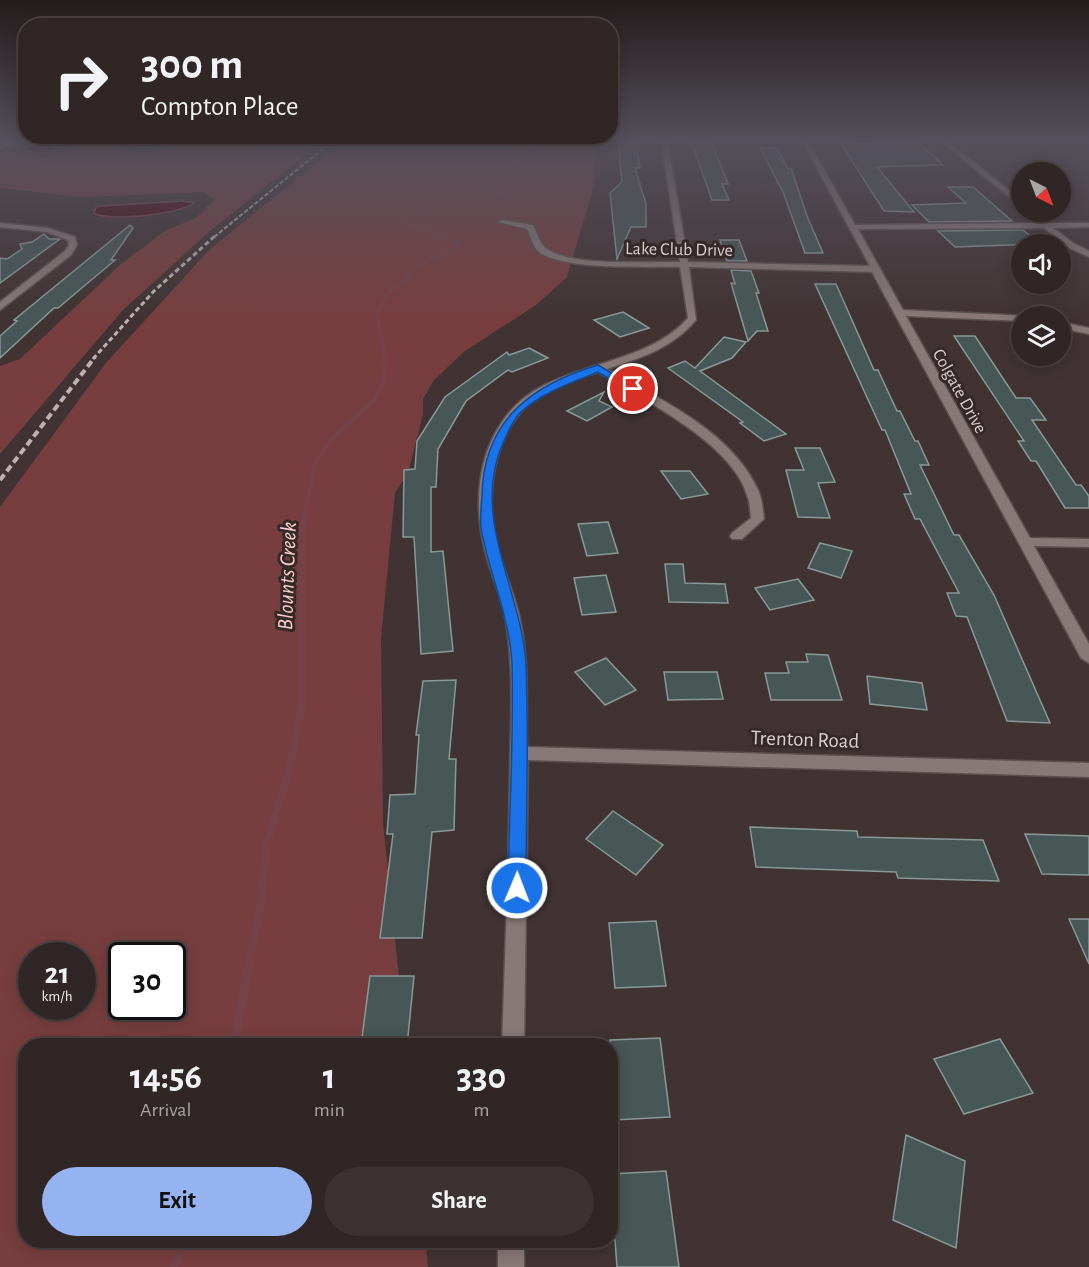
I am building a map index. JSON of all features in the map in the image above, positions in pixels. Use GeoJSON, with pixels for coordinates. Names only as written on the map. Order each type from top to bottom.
{"type":"FeatureCollection","features":[{"type":"Feature","properties":{"kind":"street"},"geometry":{"type":"LineString","coordinates":[[513,1038],[519,664],[514,622],[487,526],[487,476],[500,435],[518,409],[546,390],[598,368],[658,347],[680,335],[689,327],[694,311],[675,198]]}},
{"type":"Feature","properties":{"kind":"street","name":"Colgate Drive"},"geometry":{"type":"LineString","coordinates":[[836,198],[1089,658]]}},
{"type":"Feature","properties":{"kind":"street","name":"Lake Club Drive"},"geometry":{"type":"LineString","coordinates":[[502,222],[530,227],[541,249],[564,260],[588,263],[687,266],[874,269]]}},
{"type":"Feature","properties":{"kind":"street"},"geometry":{"type":"LineString","coordinates":[[1041,222],[1070,245],[1089,254]]}},
{"type":"Feature","properties":{"kind":"street"},"geometry":{"type":"LineString","coordinates":[[0,225],[60,232],[72,239],[73,245],[68,253],[0,307]]}},
{"type":"Feature","properties":{"kind":"street"},"geometry":{"type":"LineString","coordinates":[[851,227],[1089,225]]}},
{"type":"Feature","properties":{"kind":"street"},"geometry":{"type":"LineString","coordinates":[[898,313],[1011,317]]}},
{"type":"Feature","properties":{"kind":"street"},"geometry":{"type":"LineString","coordinates":[[1071,327],[1089,331]]}},
{"type":"Feature","properties":{"kind":"street"},"geometry":{"type":"LineString","coordinates":[[598,368],[702,432],[732,458],[750,485],[758,512],[758,519],[737,536]]}},
{"type":"Feature","properties":{"kind":"street"},"geometry":{"type":"LineString","coordinates":[[1024,542],[1089,543]]}},
{"type":"Feature","properties":{"kind":"street","name":"Trenton Road"},"geometry":{"type":"LineString","coordinates":[[519,753],[1089,770]]}},
{"type":"Feature","properties":{"kind":"street"},"geometry":{"type":"LineString","coordinates":[[511,1248],[512,1267]]}},
{"type":"Feature","properties":{"kind":"shaded area"},"geometry":{"type":"Polygon","coordinates":[[[211,198],[251,198],[210,231],[123,310],[0,454],[0,366],[20,359],[121,264],[165,231],[196,218],[214,200],[211,198]]]}},
{"type":"Feature","properties":{"kind":"shaded area"},"geometry":{"type":"Polygon","coordinates":[[[273,198],[590,198],[567,277],[536,305],[465,351],[434,380],[423,399],[423,414],[408,473],[395,493],[381,638],[383,823],[405,1038],[18,1038],[18,1248],[427,1248],[428,1267],[0,1267],[0,507],[106,363],[209,250],[273,198]]]}},
{"type":"Feature","properties":{"kind":"shaded area"},"geometry":{"type":"Polygon","coordinates":[[[183,201],[194,203],[175,210],[144,216],[114,217],[94,213],[96,207],[101,206],[183,201]]]}},
{"type":"Feature","properties":{"kind":"building"},"geometry":{"type":"Polygon","coordinates":[[[611,198],[644,198],[646,227],[631,227],[617,259],[611,198]]]}},
{"type":"Feature","properties":{"kind":"building"},"geometry":{"type":"Polygon","coordinates":[[[711,198],[729,200],[712,200],[711,198]]]}},
{"type":"Feature","properties":{"kind":"building"},"geometry":{"type":"Polygon","coordinates":[[[785,198],[801,198],[823,253],[805,253],[785,198]]]}},
{"type":"Feature","properties":{"kind":"building"},"geometry":{"type":"Polygon","coordinates":[[[876,198],[903,198],[914,212],[884,211],[876,198]]]}},
{"type":"Feature","properties":{"kind":"building"},"geometry":{"type":"Polygon","coordinates":[[[961,198],[986,198],[1011,221],[929,222],[912,205],[966,203],[961,198]]]}},
{"type":"Feature","properties":{"kind":"building"},"geometry":{"type":"Polygon","coordinates":[[[130,225],[133,228],[111,260],[115,260],[58,308],[54,308],[0,358],[0,336],[17,321],[14,320],[130,225]]]}},
{"type":"Feature","properties":{"kind":"building"},"geometry":{"type":"Polygon","coordinates":[[[1023,230],[1028,234],[1011,234],[1011,245],[955,247],[938,231],[1023,230]]]}},
{"type":"Feature","properties":{"kind":"building"},"geometry":{"type":"Polygon","coordinates":[[[44,234],[49,239],[60,239],[0,283],[0,258],[7,259],[22,249],[20,244],[32,242],[44,234]]]}},
{"type":"Feature","properties":{"kind":"building"},"geometry":{"type":"Polygon","coordinates":[[[720,240],[739,240],[747,261],[727,261],[720,240]]]}},
{"type":"Feature","properties":{"kind":"building"},"geometry":{"type":"Polygon","coordinates":[[[731,270],[751,271],[759,293],[756,293],[768,331],[757,331],[748,341],[731,283],[735,284],[731,270]]]}},
{"type":"Feature","properties":{"kind":"building"},"geometry":{"type":"Polygon","coordinates":[[[815,284],[836,284],[874,370],[878,370],[897,411],[900,411],[915,441],[918,441],[929,465],[920,465],[954,535],[959,535],[994,595],[1050,723],[1007,721],[967,617],[956,616],[947,593],[959,593],[920,519],[915,519],[904,494],[911,494],[885,430],[882,430],[815,284]]]}},
{"type":"Feature","properties":{"kind":"building"},"geometry":{"type":"Polygon","coordinates":[[[623,312],[649,328],[620,337],[594,320],[623,312]]]}},
{"type":"Feature","properties":{"kind":"building"},"geometry":{"type":"Polygon","coordinates":[[[954,336],[975,336],[1016,398],[1030,398],[1046,420],[1032,420],[1076,485],[1081,485],[1089,496],[1089,508],[1065,508],[1036,461],[1031,461],[1018,441],[1024,441],[954,336]]]}},
{"type":"Feature","properties":{"kind":"building"},"geometry":{"type":"Polygon","coordinates":[[[724,337],[746,342],[732,358],[700,371],[786,434],[764,441],[740,423],[743,422],[668,368],[685,361],[695,368],[724,337]]]}},
{"type":"Feature","properties":{"kind":"building"},"geometry":{"type":"Polygon","coordinates":[[[529,348],[548,358],[512,372],[508,370],[466,401],[438,449],[436,487],[431,487],[431,552],[443,551],[453,651],[421,654],[414,537],[403,537],[404,470],[415,469],[417,441],[445,397],[507,352],[509,355],[529,348]]]}},
{"type":"Feature","properties":{"kind":"building"},"geometry":{"type":"Polygon","coordinates":[[[604,392],[599,401],[612,407],[587,421],[567,411],[604,392]]]}},
{"type":"Feature","properties":{"kind":"building"},"geometry":{"type":"Polygon","coordinates":[[[795,448],[820,448],[835,482],[818,483],[830,518],[798,517],[786,470],[804,470],[795,448]]]}},
{"type":"Feature","properties":{"kind":"building"},"geometry":{"type":"Polygon","coordinates":[[[661,471],[690,471],[708,494],[681,499],[661,471]]]}},
{"type":"Feature","properties":{"kind":"building"},"geometry":{"type":"Polygon","coordinates":[[[608,522],[618,553],[587,556],[578,524],[608,522]]]}},
{"type":"Feature","properties":{"kind":"building"},"geometry":{"type":"Polygon","coordinates":[[[820,543],[852,551],[841,578],[808,568],[820,543]]]}},
{"type":"Feature","properties":{"kind":"building"},"geometry":{"type":"Polygon","coordinates":[[[665,564],[683,564],[685,583],[725,584],[728,603],[669,602],[665,564]]]}},
{"type":"Feature","properties":{"kind":"building"},"geometry":{"type":"Polygon","coordinates":[[[606,575],[616,612],[582,615],[574,578],[606,575]]]}},
{"type":"Feature","properties":{"kind":"building"},"geometry":{"type":"Polygon","coordinates":[[[798,579],[814,600],[770,610],[755,588],[798,579]]]}},
{"type":"Feature","properties":{"kind":"building"},"geometry":{"type":"Polygon","coordinates":[[[806,654],[828,655],[842,700],[771,700],[765,673],[789,673],[786,662],[808,662],[806,654]]]}},
{"type":"Feature","properties":{"kind":"building"},"geometry":{"type":"Polygon","coordinates":[[[606,658],[636,690],[605,705],[575,672],[606,658]]]}},
{"type":"Feature","properties":{"kind":"building"},"geometry":{"type":"Polygon","coordinates":[[[664,672],[717,672],[723,699],[668,700],[664,672]]]}},
{"type":"Feature","properties":{"kind":"building"},"geometry":{"type":"Polygon","coordinates":[[[867,676],[922,683],[927,710],[870,704],[867,676]]]}},
{"type":"Feature","properties":{"kind":"building"},"geometry":{"type":"Polygon","coordinates":[[[456,680],[449,759],[456,759],[454,830],[432,832],[422,938],[380,938],[393,834],[387,834],[390,795],[415,794],[419,735],[416,735],[423,681],[456,680]]]}},
{"type":"Feature","properties":{"kind":"building"},"geometry":{"type":"Polygon","coordinates":[[[613,811],[663,845],[636,875],[586,839],[613,811]]]}},
{"type":"Feature","properties":{"kind":"building"},"geometry":{"type":"Polygon","coordinates":[[[750,827],[857,831],[858,837],[983,840],[999,881],[898,878],[896,872],[756,867],[750,827]]]}},
{"type":"Feature","properties":{"kind":"building"},"geometry":{"type":"Polygon","coordinates":[[[1025,834],[1089,836],[1089,875],[1042,874],[1025,834]]]}},
{"type":"Feature","properties":{"kind":"building"},"geometry":{"type":"Polygon","coordinates":[[[1069,919],[1089,919],[1089,964],[1069,919]]]}},
{"type":"Feature","properties":{"kind":"building"},"geometry":{"type":"Polygon","coordinates":[[[656,921],[666,986],[615,988],[609,923],[656,921]]]}},
{"type":"Feature","properties":{"kind":"building"},"geometry":{"type":"Polygon","coordinates":[[[370,976],[414,976],[408,1038],[362,1038],[370,976]]]}},
{"type":"Feature","properties":{"kind":"building"},"geometry":{"type":"Polygon","coordinates":[[[660,1038],[670,1117],[618,1120],[618,1040],[660,1038]]]}},
{"type":"Feature","properties":{"kind":"building"},"geometry":{"type":"Polygon","coordinates":[[[1000,1039],[1033,1093],[964,1114],[934,1059],[1000,1039]]]}},
{"type":"Feature","properties":{"kind":"building"},"geometry":{"type":"Polygon","coordinates":[[[906,1135],[965,1161],[956,1248],[893,1220],[906,1135]]]}},
{"type":"Feature","properties":{"kind":"building"},"geometry":{"type":"Polygon","coordinates":[[[666,1171],[679,1267],[617,1267],[618,1174],[666,1171]]]}},
{"type":"Feature","properties":{"kind":"waterway","name":"Blounts Creek"},"geometry":{"type":"LineString","coordinates":[[442,237],[400,222],[432,206],[486,209],[489,204],[510,201],[506,198]]}},
{"type":"Feature","properties":{"kind":"waterway","name":"Blounts Creek"},"geometry":{"type":"LineString","coordinates":[[385,359],[377,312],[388,293],[408,278],[411,270],[449,250],[458,242],[438,235]]}},
{"type":"Feature","properties":{"kind":"waterway","name":"Blounts Creek"},"geometry":{"type":"LineString","coordinates":[[305,513],[315,463],[332,439],[375,399],[384,381],[386,357]]}},
{"type":"Feature","properties":{"kind":"waterway","name":"Blounts Creek"},"geometry":{"type":"LineString","coordinates":[[302,707],[302,531],[306,511]]}},
{"type":"Feature","properties":{"kind":"waterway","name":"Blounts Creek"},"geometry":{"type":"LineString","coordinates":[[251,955],[260,908],[267,842],[288,775],[302,707]]}},
{"type":"Feature","properties":{"kind":"waterway","name":"Blounts Creek"},"geometry":{"type":"LineString","coordinates":[[235,1038],[251,954]]}},
{"type":"Feature","properties":{"kind":"waterway","name":"Blounts Creek"},"geometry":{"type":"LineString","coordinates":[[174,1267],[183,1248]]}},
{"type":"Feature","properties":{"kind":"railway"},"geometry":{"type":"LineString","coordinates":[[214,237],[262,198]]}},
{"type":"Feature","properties":{"kind":"railway"},"geometry":{"type":"LineString","coordinates":[[93,359],[153,292],[216,235]]}},
{"type":"Feature","properties":{"kind":"railway"},"geometry":{"type":"LineString","coordinates":[[0,480],[95,357]]}},
{"type":"Feature","properties":{"kind":"route"},"geometry":{"type":"LineString","coordinates":[[517,888],[519,664],[514,622],[487,526],[485,501],[487,476],[500,435],[508,421],[518,409],[546,390],[598,368],[633,389]]}}]}
